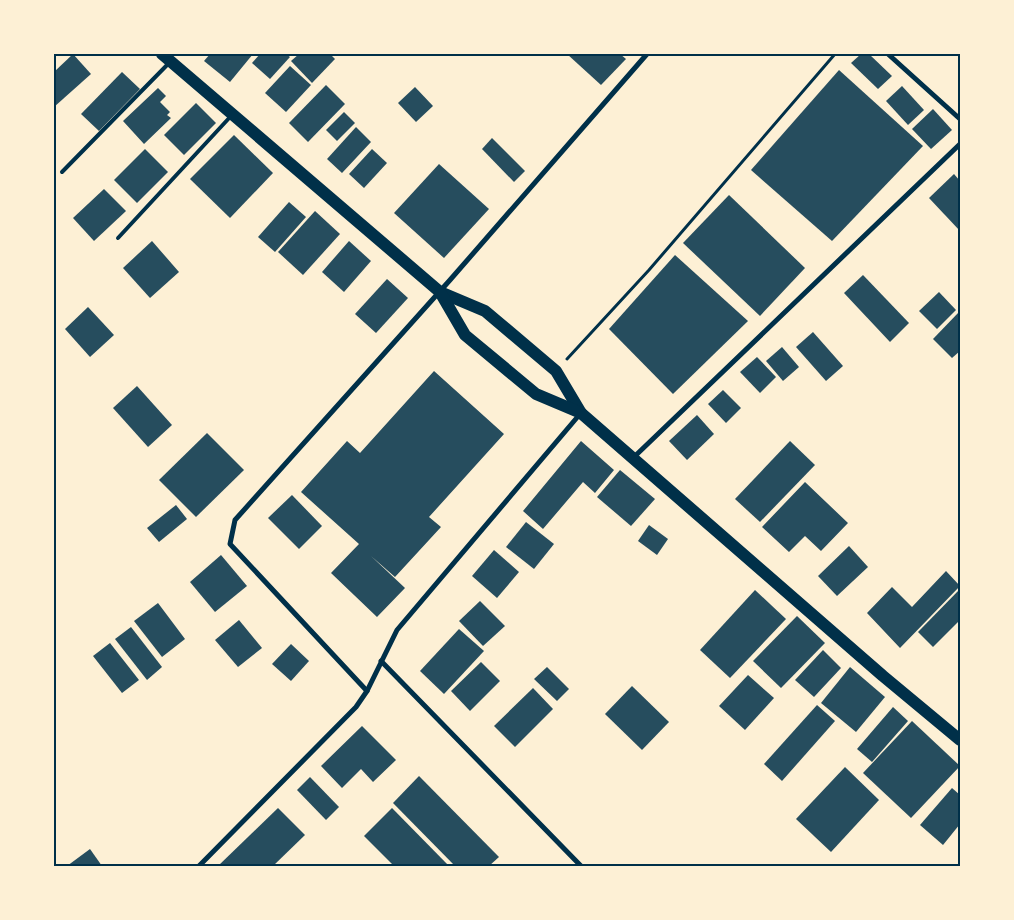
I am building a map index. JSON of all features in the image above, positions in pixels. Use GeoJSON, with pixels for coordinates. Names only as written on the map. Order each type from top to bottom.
{"type":"FeatureCollection","features":[{"type":"Feature","properties":{"kind":"main road"},"geometry":{"type":"LineString","coordinates":[[166,58],[440,292],[486,311],[556,370],[581,413]]}},
{"type":"Feature","properties":{"kind":"main road"},"geometry":{"type":"LineString","coordinates":[[440,292],[465,335],[536,394],[581,413],[883,676],[960,740]]}},
{"type":"Feature","properties":{"kind":"street"},"geometry":{"type":"LineString","coordinates":[[367,691],[230,544],[235,520],[440,292],[647,54]]}},
{"type":"Feature","properties":{"kind":"street"},"geometry":{"type":"LineString","coordinates":[[888,54],[960,119]]}},
{"type":"Feature","properties":{"kind":"street"},"geometry":{"type":"LineString","coordinates":[[633,457],[960,144]]}},
{"type":"Feature","properties":{"kind":"street"},"geometry":{"type":"LineString","coordinates":[[199,866],[356,707],[367,691],[397,630],[581,413]]}},
{"type":"Feature","properties":{"kind":"street"},"geometry":{"type":"LineString","coordinates":[[381,661],[581,866]]}},
{"type":"Feature","properties":{"kind":"lane"},"geometry":{"type":"LineString","coordinates":[[62,172],[166,58]]}},
{"type":"Feature","properties":{"kind":"lane"},"geometry":{"type":"LineString","coordinates":[[118,238],[232,114]]}},
{"type":"Feature","properties":{"kind":"path"},"geometry":{"type":"LineString","coordinates":[[556,370],[649,270],[835,54]]}},
{"type":"Feature","properties":{"kind":"building"},"geometry":{"type":"Polygon","coordinates":[[[73,54],[91,74],[54,107],[54,72],[73,54]]]}},
{"type":"Feature","properties":{"kind":"building"},"geometry":{"type":"Polygon","coordinates":[[[210,54],[253,54],[230,82],[204,61],[210,54]]]}},
{"type":"Feature","properties":{"kind":"building"},"geometry":{"type":"Polygon","coordinates":[[[260,54],[286,54],[290,57],[270,79],[252,63],[260,54]]]}},
{"type":"Feature","properties":{"kind":"building"},"geometry":{"type":"Polygon","coordinates":[[[299,54],[330,54],[335,59],[312,83],[291,61],[299,54]]]}},
{"type":"Feature","properties":{"kind":"building"},"geometry":{"type":"Polygon","coordinates":[[[567,54],[620,54],[626,59],[601,85],[567,54]]]}},
{"type":"Feature","properties":{"kind":"building"},"geometry":{"type":"Polygon","coordinates":[[[861,54],[869,54],[892,76],[878,89],[851,63],[861,54]]]}},
{"type":"Feature","properties":{"kind":"building"},"geometry":{"type":"Polygon","coordinates":[[[290,66],[311,85],[286,112],[265,93],[290,66]]]}},
{"type":"Feature","properties":{"kind":"building"},"geometry":{"type":"Polygon","coordinates":[[[839,70],[923,146],[832,241],[751,170],[839,70]]]}},
{"type":"Feature","properties":{"kind":"building"},"geometry":{"type":"Polygon","coordinates":[[[122,72],[140,89],[99,131],[81,114],[122,72]]]}},
{"type":"Feature","properties":{"kind":"building"},"geometry":{"type":"Polygon","coordinates":[[[326,85],[345,104],[308,142],[289,123],[326,85]]]}},
{"type":"Feature","properties":{"kind":"building"},"geometry":{"type":"Polygon","coordinates":[[[902,86],[924,110],[908,125],[886,101],[902,86]]]}},
{"type":"Feature","properties":{"kind":"building"},"geometry":{"type":"Polygon","coordinates":[[[415,87],[433,106],[416,122],[398,103],[415,87]]]}},
{"type":"Feature","properties":{"kind":"building"},"geometry":{"type":"Polygon","coordinates":[[[158,88],[166,96],[160,102],[170,112],[167,115],[171,118],[144,144],[123,121],[158,88]]]}},
{"type":"Feature","properties":{"kind":"building"},"geometry":{"type":"Polygon","coordinates":[[[196,103],[216,123],[184,155],[164,135],[196,103]]]}},
{"type":"Feature","properties":{"kind":"building"},"geometry":{"type":"Polygon","coordinates":[[[933,109],[952,130],[931,149],[912,129],[933,109]]]}},
{"type":"Feature","properties":{"kind":"building"},"geometry":{"type":"Polygon","coordinates":[[[344,112],[355,123],[337,141],[326,130],[344,112]]]}},
{"type":"Feature","properties":{"kind":"building"},"geometry":{"type":"Polygon","coordinates":[[[356,127],[371,142],[342,173],[327,159],[356,127]]]}},
{"type":"Feature","properties":{"kind":"building"},"geometry":{"type":"Polygon","coordinates":[[[234,135],[273,173],[230,218],[190,179],[234,135]]]}},
{"type":"Feature","properties":{"kind":"building"},"geometry":{"type":"Polygon","coordinates":[[[492,138],[525,171],[514,182],[482,149],[492,138]]]}},
{"type":"Feature","properties":{"kind":"building"},"geometry":{"type":"Polygon","coordinates":[[[145,149],[168,172],[137,203],[114,180],[145,149]]]}},
{"type":"Feature","properties":{"kind":"building"},"geometry":{"type":"Polygon","coordinates":[[[372,149],[387,163],[364,188],[349,174],[372,149]]]}},
{"type":"Feature","properties":{"kind":"building"},"geometry":{"type":"Polygon","coordinates":[[[439,164],[489,209],[444,258],[394,213],[439,164]]]}},
{"type":"Feature","properties":{"kind":"building"},"geometry":{"type":"Polygon","coordinates":[[[954,174],[960,181],[960,231],[929,198],[954,174]]]}},
{"type":"Feature","properties":{"kind":"building"},"geometry":{"type":"Polygon","coordinates":[[[104,189],[126,211],[94,241],[73,218],[104,189]]]}},
{"type":"Feature","properties":{"kind":"building"},"geometry":{"type":"Polygon","coordinates":[[[729,195],[805,268],[760,316],[683,243],[729,195]]]}},
{"type":"Feature","properties":{"kind":"building"},"geometry":{"type":"Polygon","coordinates":[[[289,202],[306,217],[275,252],[258,237],[289,202]]]}},
{"type":"Feature","properties":{"kind":"building"},"geometry":{"type":"Polygon","coordinates":[[[315,211],[340,234],[303,275],[278,252],[315,211]]]}},
{"type":"Feature","properties":{"kind":"building"},"geometry":{"type":"Polygon","coordinates":[[[152,241],[179,272],[150,298],[123,268],[152,241]]]}},
{"type":"Feature","properties":{"kind":"building"},"geometry":{"type":"Polygon","coordinates":[[[349,241],[371,261],[344,292],[322,272],[349,241]]]}},
{"type":"Feature","properties":{"kind":"building"},"geometry":{"type":"Polygon","coordinates":[[[675,255],[748,321],[673,394],[609,329],[675,255]]]}},
{"type":"Feature","properties":{"kind":"building"},"geometry":{"type":"Polygon","coordinates":[[[863,275],[909,323],[890,342],[844,293],[863,275]]]}},
{"type":"Feature","properties":{"kind":"building"},"geometry":{"type":"Polygon","coordinates":[[[387,279],[408,298],[376,333],[355,314],[387,279]]]}},
{"type":"Feature","properties":{"kind":"building"},"geometry":{"type":"Polygon","coordinates":[[[939,292],[956,310],[937,329],[919,311],[939,292]]]}},
{"type":"Feature","properties":{"kind":"building"},"geometry":{"type":"Polygon","coordinates":[[[88,307],[114,335],[90,357],[65,329],[88,307]]]}},
{"type":"Feature","properties":{"kind":"building"},"geometry":{"type":"Polygon","coordinates":[[[959,312],[960,351],[952,358],[933,339],[959,312]]]}},
{"type":"Feature","properties":{"kind":"building"},"geometry":{"type":"Polygon","coordinates":[[[813,332],[843,366],[826,381],[796,347],[813,332]]]}},
{"type":"Feature","properties":{"kind":"building"},"geometry":{"type":"Polygon","coordinates":[[[782,347],[799,367],[783,381],[766,361],[782,347]]]}},
{"type":"Feature","properties":{"kind":"building"},"geometry":{"type":"Polygon","coordinates":[[[757,357],[776,377],[760,393],[740,372],[757,357]]]}},
{"type":"Feature","properties":{"kind":"building"},"geometry":{"type":"Polygon","coordinates":[[[434,371],[504,434],[429,517],[441,527],[395,577],[371,556],[405,588],[377,617],[331,573],[359,544],[301,492],[347,441],[360,453],[434,371]]]}},
{"type":"Feature","properties":{"kind":"building"},"geometry":{"type":"Polygon","coordinates":[[[137,386],[172,425],[148,447],[113,408],[137,386]]]}},
{"type":"Feature","properties":{"kind":"building"},"geometry":{"type":"Polygon","coordinates":[[[723,390],[741,408],[726,423],[708,404],[723,390]]]}},
{"type":"Feature","properties":{"kind":"building"},"geometry":{"type":"Polygon","coordinates":[[[697,415],[714,434],[687,460],[669,441],[697,415]]]}},
{"type":"Feature","properties":{"kind":"building"},"geometry":{"type":"Polygon","coordinates":[[[207,433],[244,470],[196,517],[159,480],[207,433]]]}},
{"type":"Feature","properties":{"kind":"building"},"geometry":{"type":"Polygon","coordinates":[[[581,441],[614,470],[595,493],[583,482],[543,529],[523,511],[581,441]]]}},
{"type":"Feature","properties":{"kind":"building"},"geometry":{"type":"Polygon","coordinates":[[[790,441],[815,465],[760,522],[735,499],[790,441]]]}},
{"type":"Feature","properties":{"kind":"building"},"geometry":{"type":"Polygon","coordinates":[[[620,470],[655,499],[631,526],[597,497],[620,470]]]}},
{"type":"Feature","properties":{"kind":"building"},"geometry":{"type":"Polygon","coordinates":[[[805,482],[848,523],[821,551],[805,536],[789,552],[762,527],[805,482]]]}},
{"type":"Feature","properties":{"kind":"building"},"geometry":{"type":"Polygon","coordinates":[[[292,495],[322,526],[299,549],[268,518],[292,495]]]}},
{"type":"Feature","properties":{"kind":"building"},"geometry":{"type":"Polygon","coordinates":[[[176,505],[187,519],[159,542],[147,528],[176,505]]]}},
{"type":"Feature","properties":{"kind":"building"},"geometry":{"type":"Polygon","coordinates":[[[526,522],[554,544],[534,569],[506,547],[526,522]]]}},
{"type":"Feature","properties":{"kind":"building"},"geometry":{"type":"Polygon","coordinates":[[[649,525],[668,539],[657,555],[638,541],[649,525]]]}},
{"type":"Feature","properties":{"kind":"building"},"geometry":{"type":"Polygon","coordinates":[[[849,546],[868,567],[837,596],[818,576],[849,546]]]}},
{"type":"Feature","properties":{"kind":"building"},"geometry":{"type":"Polygon","coordinates":[[[494,550],[519,572],[497,598],[472,576],[494,550]]]}},
{"type":"Feature","properties":{"kind":"building"},"geometry":{"type":"Polygon","coordinates":[[[221,555],[247,586],[215,612],[190,582],[221,555]]]}},
{"type":"Feature","properties":{"kind":"building"},"geometry":{"type":"Polygon","coordinates":[[[946,571],[960,586],[900,648],[867,613],[892,587],[912,607],[946,571]]]}},
{"type":"Feature","properties":{"kind":"building"},"geometry":{"type":"Polygon","coordinates":[[[960,589],[960,620],[933,647],[918,632],[960,589]]]}},
{"type":"Feature","properties":{"kind":"building"},"geometry":{"type":"Polygon","coordinates":[[[755,590],[786,619],[730,678],[700,650],[755,590]]]}},
{"type":"Feature","properties":{"kind":"building"},"geometry":{"type":"Polygon","coordinates":[[[480,601],[505,626],[483,646],[459,621],[480,601]]]}},
{"type":"Feature","properties":{"kind":"building"},"geometry":{"type":"Polygon","coordinates":[[[158,603],[185,639],[162,657],[134,621],[158,603]]]}},
{"type":"Feature","properties":{"kind":"building"},"geometry":{"type":"Polygon","coordinates":[[[797,616],[825,643],[781,688],[753,661],[797,616]]]}},
{"type":"Feature","properties":{"kind":"building"},"geometry":{"type":"Polygon","coordinates":[[[239,620],[262,648],[238,667],[215,640],[239,620]]]}},
{"type":"Feature","properties":{"kind":"building"},"geometry":{"type":"Polygon","coordinates":[[[131,627],[162,667],[147,680],[115,639],[131,627]]]}},
{"type":"Feature","properties":{"kind":"building"},"geometry":{"type":"Polygon","coordinates":[[[459,629],[484,651],[444,694],[420,671],[459,629]]]}},
{"type":"Feature","properties":{"kind":"building"},"geometry":{"type":"Polygon","coordinates":[[[110,643],[139,680],[122,693],[93,656],[110,643]]]}},
{"type":"Feature","properties":{"kind":"building"},"geometry":{"type":"Polygon","coordinates":[[[291,644],[309,661],[291,681],[272,664],[291,644]]]}},
{"type":"Feature","properties":{"kind":"building"},"geometry":{"type":"Polygon","coordinates":[[[823,650],[841,668],[814,697],[795,680],[823,650]]]}},
{"type":"Feature","properties":{"kind":"building"},"geometry":{"type":"Polygon","coordinates":[[[481,662],[500,681],[470,711],[451,691],[481,662]]]}},
{"type":"Feature","properties":{"kind":"building"},"geometry":{"type":"Polygon","coordinates":[[[547,667],[569,689],[557,701],[534,679],[547,667]]]}},
{"type":"Feature","properties":{"kind":"building"},"geometry":{"type":"Polygon","coordinates":[[[850,667],[885,697],[856,732],[821,703],[850,667]]]}},
{"type":"Feature","properties":{"kind":"building"},"geometry":{"type":"Polygon","coordinates":[[[748,675],[774,698],[745,730],[719,706],[748,675]]]}},
{"type":"Feature","properties":{"kind":"building"},"geometry":{"type":"Polygon","coordinates":[[[632,686],[669,722],[642,750],[605,714],[632,686]]]}},
{"type":"Feature","properties":{"kind":"building"},"geometry":{"type":"Polygon","coordinates":[[[533,688],[553,709],[515,747],[494,726],[533,688]]]}},
{"type":"Feature","properties":{"kind":"building"},"geometry":{"type":"Polygon","coordinates":[[[817,705],[835,721],[782,781],[764,764],[817,705]]]}},
{"type":"Feature","properties":{"kind":"building"},"geometry":{"type":"Polygon","coordinates":[[[893,707],[908,721],[872,762],[857,749],[893,707]]]}},
{"type":"Feature","properties":{"kind":"building"},"geometry":{"type":"Polygon","coordinates":[[[912,721],[960,766],[911,818],[863,773],[912,721]]]}},
{"type":"Feature","properties":{"kind":"building"},"geometry":{"type":"Polygon","coordinates":[[[362,726],[396,760],[373,782],[361,769],[342,788],[321,766],[362,726]]]}},
{"type":"Feature","properties":{"kind":"building"},"geometry":{"type":"Polygon","coordinates":[[[845,767],[879,800],[831,852],[796,819],[845,767]]]}},
{"type":"Feature","properties":{"kind":"building"},"geometry":{"type":"Polygon","coordinates":[[[419,776],[499,857],[489,866],[455,866],[393,803],[419,776]]]}},
{"type":"Feature","properties":{"kind":"building"},"geometry":{"type":"Polygon","coordinates":[[[310,777],[339,807],[326,820],[297,790],[310,777]]]}},
{"type":"Feature","properties":{"kind":"building"},"geometry":{"type":"Polygon","coordinates":[[[952,788],[960,795],[960,824],[943,845],[920,825],[952,788]]]}},
{"type":"Feature","properties":{"kind":"building"},"geometry":{"type":"Polygon","coordinates":[[[278,808],[305,835],[273,866],[218,866],[278,808]]]}},
{"type":"Feature","properties":{"kind":"building"},"geometry":{"type":"Polygon","coordinates":[[[392,808],[449,866],[394,866],[364,836],[392,808]]]}},
{"type":"Feature","properties":{"kind":"building"},"geometry":{"type":"Polygon","coordinates":[[[90,849],[102,866],[67,866],[90,849]]]}}]}
